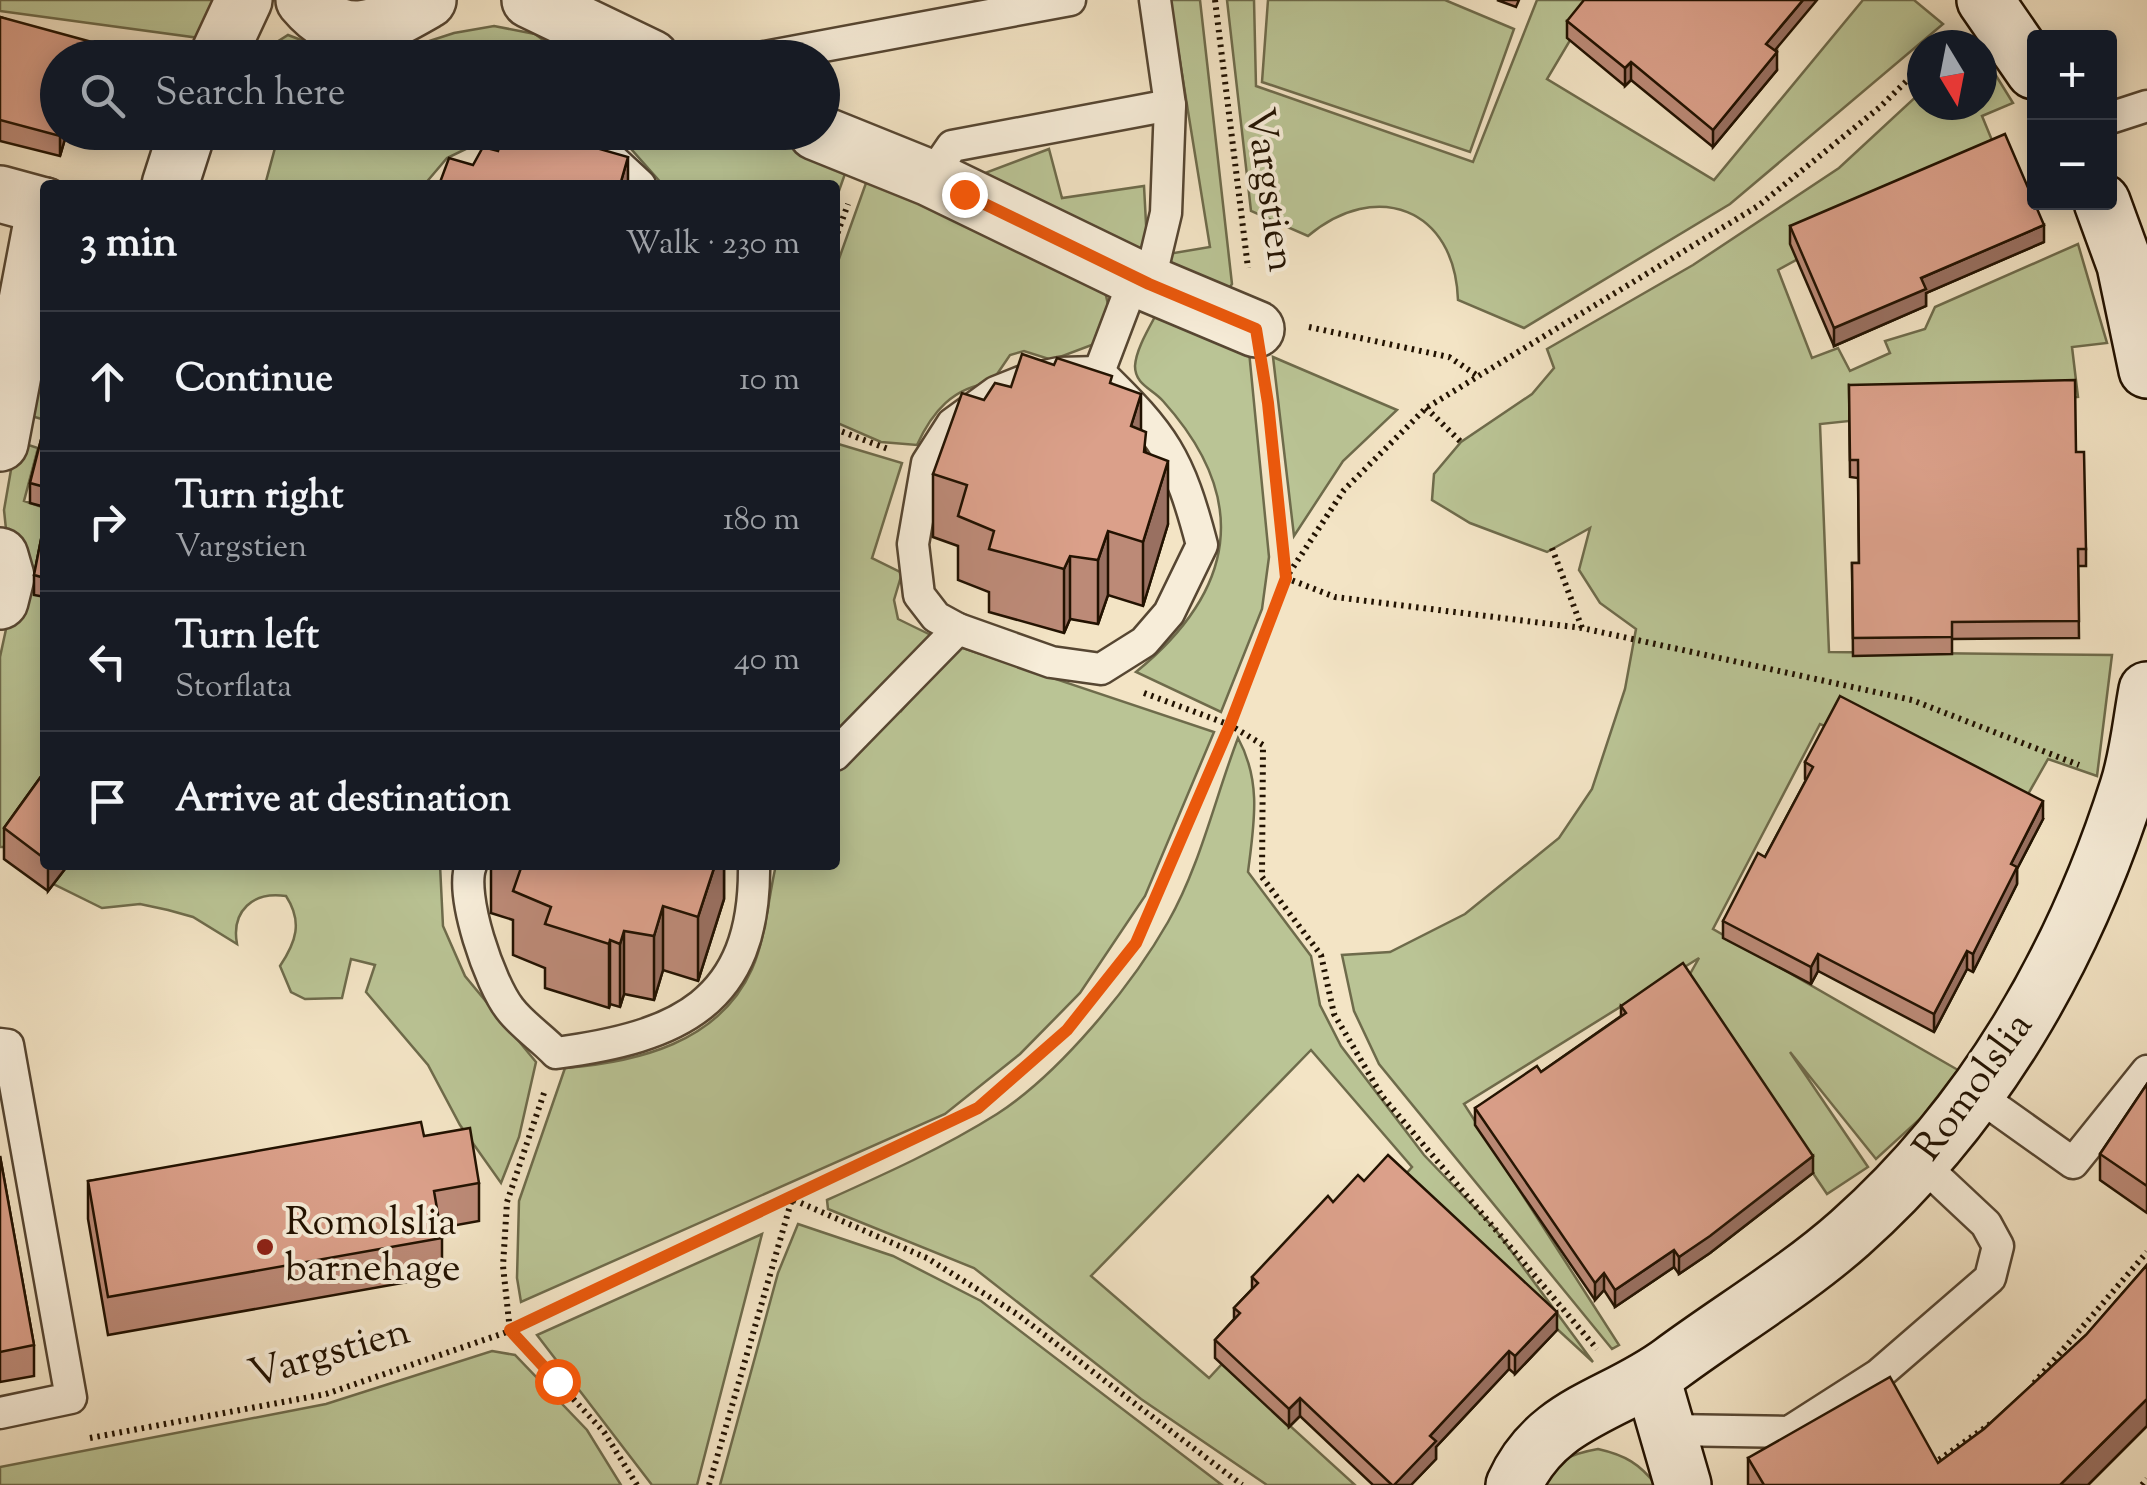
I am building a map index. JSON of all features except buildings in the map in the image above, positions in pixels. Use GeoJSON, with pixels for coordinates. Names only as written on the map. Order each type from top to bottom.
{"type":"FeatureCollection","features":[{"type":"Feature","properties":{"kind":"street"},"geometry":{"type":"LineString","coordinates":[[225,40],[244,0]]}},
{"type":"Feature","properties":{"kind":"street"},"geometry":{"type":"LineString","coordinates":[[304,0],[323,22],[355,31],[389,22],[428,0]]}},
{"type":"Feature","properties":{"kind":"street"},"geometry":{"type":"LineString","coordinates":[[1985,0],[2027,61]]}},
{"type":"Feature","properties":{"kind":"street"},"geometry":{"type":"LineString","coordinates":[[536,1],[608,40]]}},
{"type":"Feature","properties":{"kind":"street"},"geometry":{"type":"LineString","coordinates":[[840,142],[930,178],[1142,280],[1256,329]]}},
{"type":"Feature","properties":{"kind":"street"},"geometry":{"type":"LineString","coordinates":[[172,180],[181,150]]}},
{"type":"Feature","properties":{"kind":"street"},"geometry":{"type":"LineString","coordinates":[[0,194],[40,205]]}},
{"type":"Feature","properties":{"kind":"street"},"geometry":{"type":"LineString","coordinates":[[2105,210],[2125,265],[2147,370]]}},
{"type":"Feature","properties":{"kind":"street"},"geometry":{"type":"LineString","coordinates":[[0,444],[40,232]]}},
{"type":"Feature","properties":{"kind":"street"},"geometry":{"type":"LineString","coordinates":[[0,556],[6,577],[0,601]]}},
{"type":"Feature","properties":{"kind":"street","name":"Romolslia"},"geometry":{"type":"LineString","coordinates":[[1514,1485],[1528,1455],[1564,1422],[1637,1385],[1847,1236],[1922,1164],[2037,1004],[2087,898],[2129,784],[2147,690]]}},
{"type":"Feature","properties":{"kind":"street"},"geometry":{"type":"LineString","coordinates":[[1637,1385],[1670,1430],[1683,1485]]}},
{"type":"Feature","properties":{"kind":"lane"},"geometry":{"type":"LineString","coordinates":[[840,43],[1070,0]]}},
{"type":"Feature","properties":{"kind":"lane"},"geometry":{"type":"LineString","coordinates":[[1100,372],[1142,280],[1166,213],[1170,105],[1155,0]]}},
{"type":"Feature","properties":{"kind":"lane"},"geometry":{"type":"LineString","coordinates":[[930,178],[952,146],[1170,105]]}},
{"type":"Feature","properties":{"kind":"lane"},"geometry":{"type":"LineString","coordinates":[[2117,116],[2147,106]]}},
{"type":"Feature","properties":{"kind":"lane"},"geometry":{"type":"LineString","coordinates":[[596,150],[635,180]]}},
{"type":"Feature","properties":{"kind":"lane"},"geometry":{"type":"LineString","coordinates":[[1058,372],[1100,372],[1152,423],[1174,459],[1202,545],[1168,614],[1144,642],[1101,669],[1051,662],[958,629],[936,617],[919,594],[913,544],[927,463],[952,424],[996,392],[1058,372]]}},
{"type":"Feature","properties":{"kind":"lane"},"geometry":{"type":"LineString","coordinates":[[840,750],[958,629]]}},
{"type":"Feature","properties":{"kind":"lane"},"geometry":{"type":"LineString","coordinates":[[469,870],[466,877],[476,926],[508,1008],[556,1053],[621,1044],[666,1030],[704,1006],[733,966],[746,936],[753,870]]}},
{"type":"Feature","properties":{"kind":"lane"},"geometry":{"type":"LineString","coordinates":[[0,1044],[8,1044],[71,1398],[0,1413]]}},
{"type":"Feature","properties":{"kind":"lane"},"geometry":{"type":"LineString","coordinates":[[1976,1094],[2073,1163],[2147,1071]]}},
{"type":"Feature","properties":{"kind":"lane"},"geometry":{"type":"LineString","coordinates":[[1670,1430],[1790,1432],[1878,1375],[1990,1278],[1998,1246],[1986,1224],[1922,1164]]}},
{"type":"Feature","properties":{"kind":"path","name":"Vargstien"},"geometry":{"type":"LineString","coordinates":[[74,1441],[326,1394],[510,1330],[792,1199],[978,1108],[1067,1030],[1136,943],[1230,725],[1286,578],[1268,403],[1215,0]]}},
{"type":"Feature","properties":{"kind":"path"},"geometry":{"type":"LineString","coordinates":[[1907,81],[1758,206],[1426,408],[1344,490],[1286,578],[1335,597],[1582,628],[1912,700],[2129,784]]}},
{"type":"Feature","properties":{"kind":"path"},"geometry":{"type":"LineString","coordinates":[[1256,329],[1317,327],[1449,357],[1478,376]]}},
{"type":"Feature","properties":{"kind":"path"},"geometry":{"type":"LineString","coordinates":[[1426,408],[1461,442]]}},
{"type":"Feature","properties":{"kind":"path"},"geometry":{"type":"LineString","coordinates":[[840,431],[927,463]]}},
{"type":"Feature","properties":{"kind":"path"},"geometry":{"type":"LineString","coordinates":[[1552,548],[1582,628]]}},
{"type":"Feature","properties":{"kind":"path"},"geometry":{"type":"LineString","coordinates":[[1101,669],[1107,679],[1230,725],[1263,746],[1262,877],[1320,955],[1334,1014],[1382,1096],[1595,1345],[1637,1385]]}},
{"type":"Feature","properties":{"kind":"path"},"geometry":{"type":"LineString","coordinates":[[556,1053],[506,1202],[503,1266],[510,1330],[604,1432],[637,1485]]}},
{"type":"Feature","properties":{"kind":"path"},"geometry":{"type":"LineString","coordinates":[[710,1485],[792,1199],[927,1258],[1017,1314],[1242,1485]]}},
{"type":"Feature","properties":{"kind":"path"},"geometry":{"type":"LineString","coordinates":[[2029,1388],[2147,1252]]}},
{"type":"Feature","properties":{"kind":"path"},"geometry":{"type":"LineString","coordinates":[[2126,1276],[2137,1285]]}},
{"type":"Feature","properties":{"kind":"path"},"geometry":{"type":"LineString","coordinates":[[1929,1467],[2004,1414]]}},
{"type":"Feature","properties":{"kind":"path"},"geometry":{"type":"LineString","coordinates":[[2142,1485],[2147,1479]]}},
{"type":"Feature","properties":{"kind":"green space"},"geometry":{"type":"Polygon","coordinates":[[[0,0],[214,0],[207,39],[0,11],[0,0]]]}},
{"type":"Feature","properties":{"kind":"green space"},"geometry":{"type":"Polygon","coordinates":[[[1170,0],[1200,0],[1232,284],[1226,293],[1171,269],[1168,254],[1210,247],[1170,0]]]}},
{"type":"Feature","properties":{"kind":"green space"},"geometry":{"type":"Polygon","coordinates":[[[1227,0],[1254,0],[1256,86],[1473,162],[1537,0],[1594,0],[1547,79],[1714,180],[1863,0],[1914,0],[1943,24],[1936,30],[1907,30],[1907,54],[1730,204],[1524,328],[1458,300],[1453,268],[1443,243],[1427,224],[1407,212],[1385,207],[1360,209],[1334,219],[1308,236],[1251,211],[1227,0]]]}},
{"type":"Feature","properties":{"kind":"green space"},"geometry":{"type":"Polygon","coordinates":[[[1268,0],[1445,0],[1514,29],[1470,152],[1262,82],[1268,0]]]}},
{"type":"Feature","properties":{"kind":"green space"},"geometry":{"type":"Polygon","coordinates":[[[494,26],[535,34],[543,40],[432,40],[494,26]]]}},
{"type":"Feature","properties":{"kind":"green space"},"geometry":{"type":"Polygon","coordinates":[[[1997,77],[2013,103],[1997,110],[1997,77]]]}},
{"type":"Feature","properties":{"kind":"green space"},"geometry":{"type":"Polygon","coordinates":[[[1907,105],[1907,120],[1984,120],[1996,150],[1778,270],[1812,358],[1838,348],[1850,371],[1890,353],[1885,341],[1925,329],[1935,307],[2078,244],[2107,343],[2072,347],[2078,397],[1820,424],[1829,652],[2112,655],[2097,776],[2048,759],[2023,803],[1820,724],[1713,929],[1958,1070],[1921,1118],[1876,1159],[1790,1052],[1868,1167],[1827,1194],[1685,983],[1699,958],[1464,1104],[1619,1345],[1612,1349],[1379,1064],[1354,1011],[1342,955],[1390,952],[1465,914],[1559,838],[1592,789],[1625,689],[1636,629],[1600,603],[1579,570],[1590,528],[1547,552],[1470,523],[1432,500],[1434,474],[1461,442],[1532,394],[1554,368],[1547,349],[1693,265],[1839,168],[1907,105]]]}},
{"type":"Feature","properties":{"kind":"green space"},"geometry":{"type":"Polygon","coordinates":[[[1049,149],[1062,198],[1144,186],[1147,242],[1137,253],[969,179],[1049,149]]]}},
{"type":"Feature","properties":{"kind":"green space"},"geometry":{"type":"Polygon","coordinates":[[[274,150],[464,150],[447,158],[428,180],[266,180],[274,150]]]}},
{"type":"Feature","properties":{"kind":"green space"},"geometry":{"type":"Polygon","coordinates":[[[632,150],[814,150],[840,162],[846,171],[840,188],[840,180],[659,180],[632,150]]]}},
{"type":"Feature","properties":{"kind":"green space"},"geometry":{"type":"Polygon","coordinates":[[[879,179],[1100,283],[1108,313],[1097,343],[1052,360],[1024,351],[1010,355],[991,383],[966,390],[945,403],[917,445],[881,442],[840,424],[840,256],[866,183],[879,179]]]}},
{"type":"Feature","properties":{"kind":"green space"},"geometry":{"type":"Polygon","coordinates":[[[1159,309],[1248,341],[1269,557],[1262,609],[1221,712],[1136,672],[1169,641],[1194,609],[1212,577],[1220,543],[1220,509],[1210,474],[1191,438],[1136,372],[1138,352],[1159,309]]]}},
{"type":"Feature","properties":{"kind":"green space"},"geometry":{"type":"Polygon","coordinates":[[[1273,357],[1397,410],[1343,461],[1294,536],[1273,357]]]}},
{"type":"Feature","properties":{"kind":"green space"},"geometry":{"type":"Polygon","coordinates":[[[40,359],[40,419],[21,413],[40,359]]]}},
{"type":"Feature","properties":{"kind":"green space"},"geometry":{"type":"Polygon","coordinates":[[[16,441],[38,448],[24,501],[40,506],[40,870],[440,870],[443,926],[465,976],[536,1062],[519,1137],[501,1183],[460,1125],[428,1065],[366,992],[375,965],[351,959],[342,998],[305,999],[291,992],[280,966],[290,949],[296,923],[286,896],[264,897],[247,906],[237,922],[237,944],[193,917],[168,910],[140,904],[102,908],[15,865],[7,847],[0,847],[0,657],[13,597],[4,510],[16,441]]]}},
{"type":"Feature","properties":{"kind":"green space"},"geometry":{"type":"Polygon","coordinates":[[[840,444],[902,463],[872,558],[902,573],[894,600],[898,619],[941,640],[882,698],[901,711],[957,646],[1214,732],[1145,896],[1080,993],[1020,1054],[945,1114],[521,1302],[517,1278],[519,1201],[565,1068],[647,1054],[697,1031],[719,1015],[737,994],[752,969],[764,931],[775,870],[840,870],[840,444]]]}},
{"type":"Feature","properties":{"kind":"green space"},"geometry":{"type":"Polygon","coordinates":[[[1238,738],[1253,787],[1248,872],[1311,956],[1320,1005],[1341,1046],[1424,1155],[1495,1229],[1593,1362],[1398,1183],[1412,1167],[1311,1050],[1091,1276],[1209,1378],[1222,1364],[1355,1485],[1267,1485],[1141,1399],[974,1268],[828,1209],[827,1200],[935,1149],[997,1114],[1045,1076],[1092,1027],[1168,922],[1198,855],[1238,738]]]}},
{"type":"Feature","properties":{"kind":"green space"},"geometry":{"type":"Polygon","coordinates":[[[798,1224],[893,1256],[981,1301],[1222,1485],[720,1485],[778,1273],[798,1224]]]}},
{"type":"Feature","properties":{"kind":"green space"},"geometry":{"type":"Polygon","coordinates":[[[762,1234],[697,1485],[652,1485],[537,1335],[762,1234]]]}},
{"type":"Feature","properties":{"kind":"green space"},"geometry":{"type":"Polygon","coordinates":[[[492,1351],[515,1355],[587,1430],[621,1485],[0,1485],[0,1467],[326,1404],[492,1351]]]}},
{"type":"Feature","properties":{"kind":"green space"},"geometry":{"type":"Polygon","coordinates":[[[1598,1449],[1631,1461],[1656,1485],[1535,1485],[1563,1460],[1598,1449]]]}},
{"type":"Feature","properties":{"kind":"place","name":"Romolslia barnehage"},"geometry":{"type":"Point","coordinates":[265,1247]}},
{"type":"Feature","properties":{"kind":"route"},"geometry":{"type":"LineString","coordinates":[[557,1381],[510,1330],[978,1108],[1067,1030],[1136,943],[1230,725],[1286,578],[1268,403],[1256,329],[1149,284],[964,194]]}}]}
